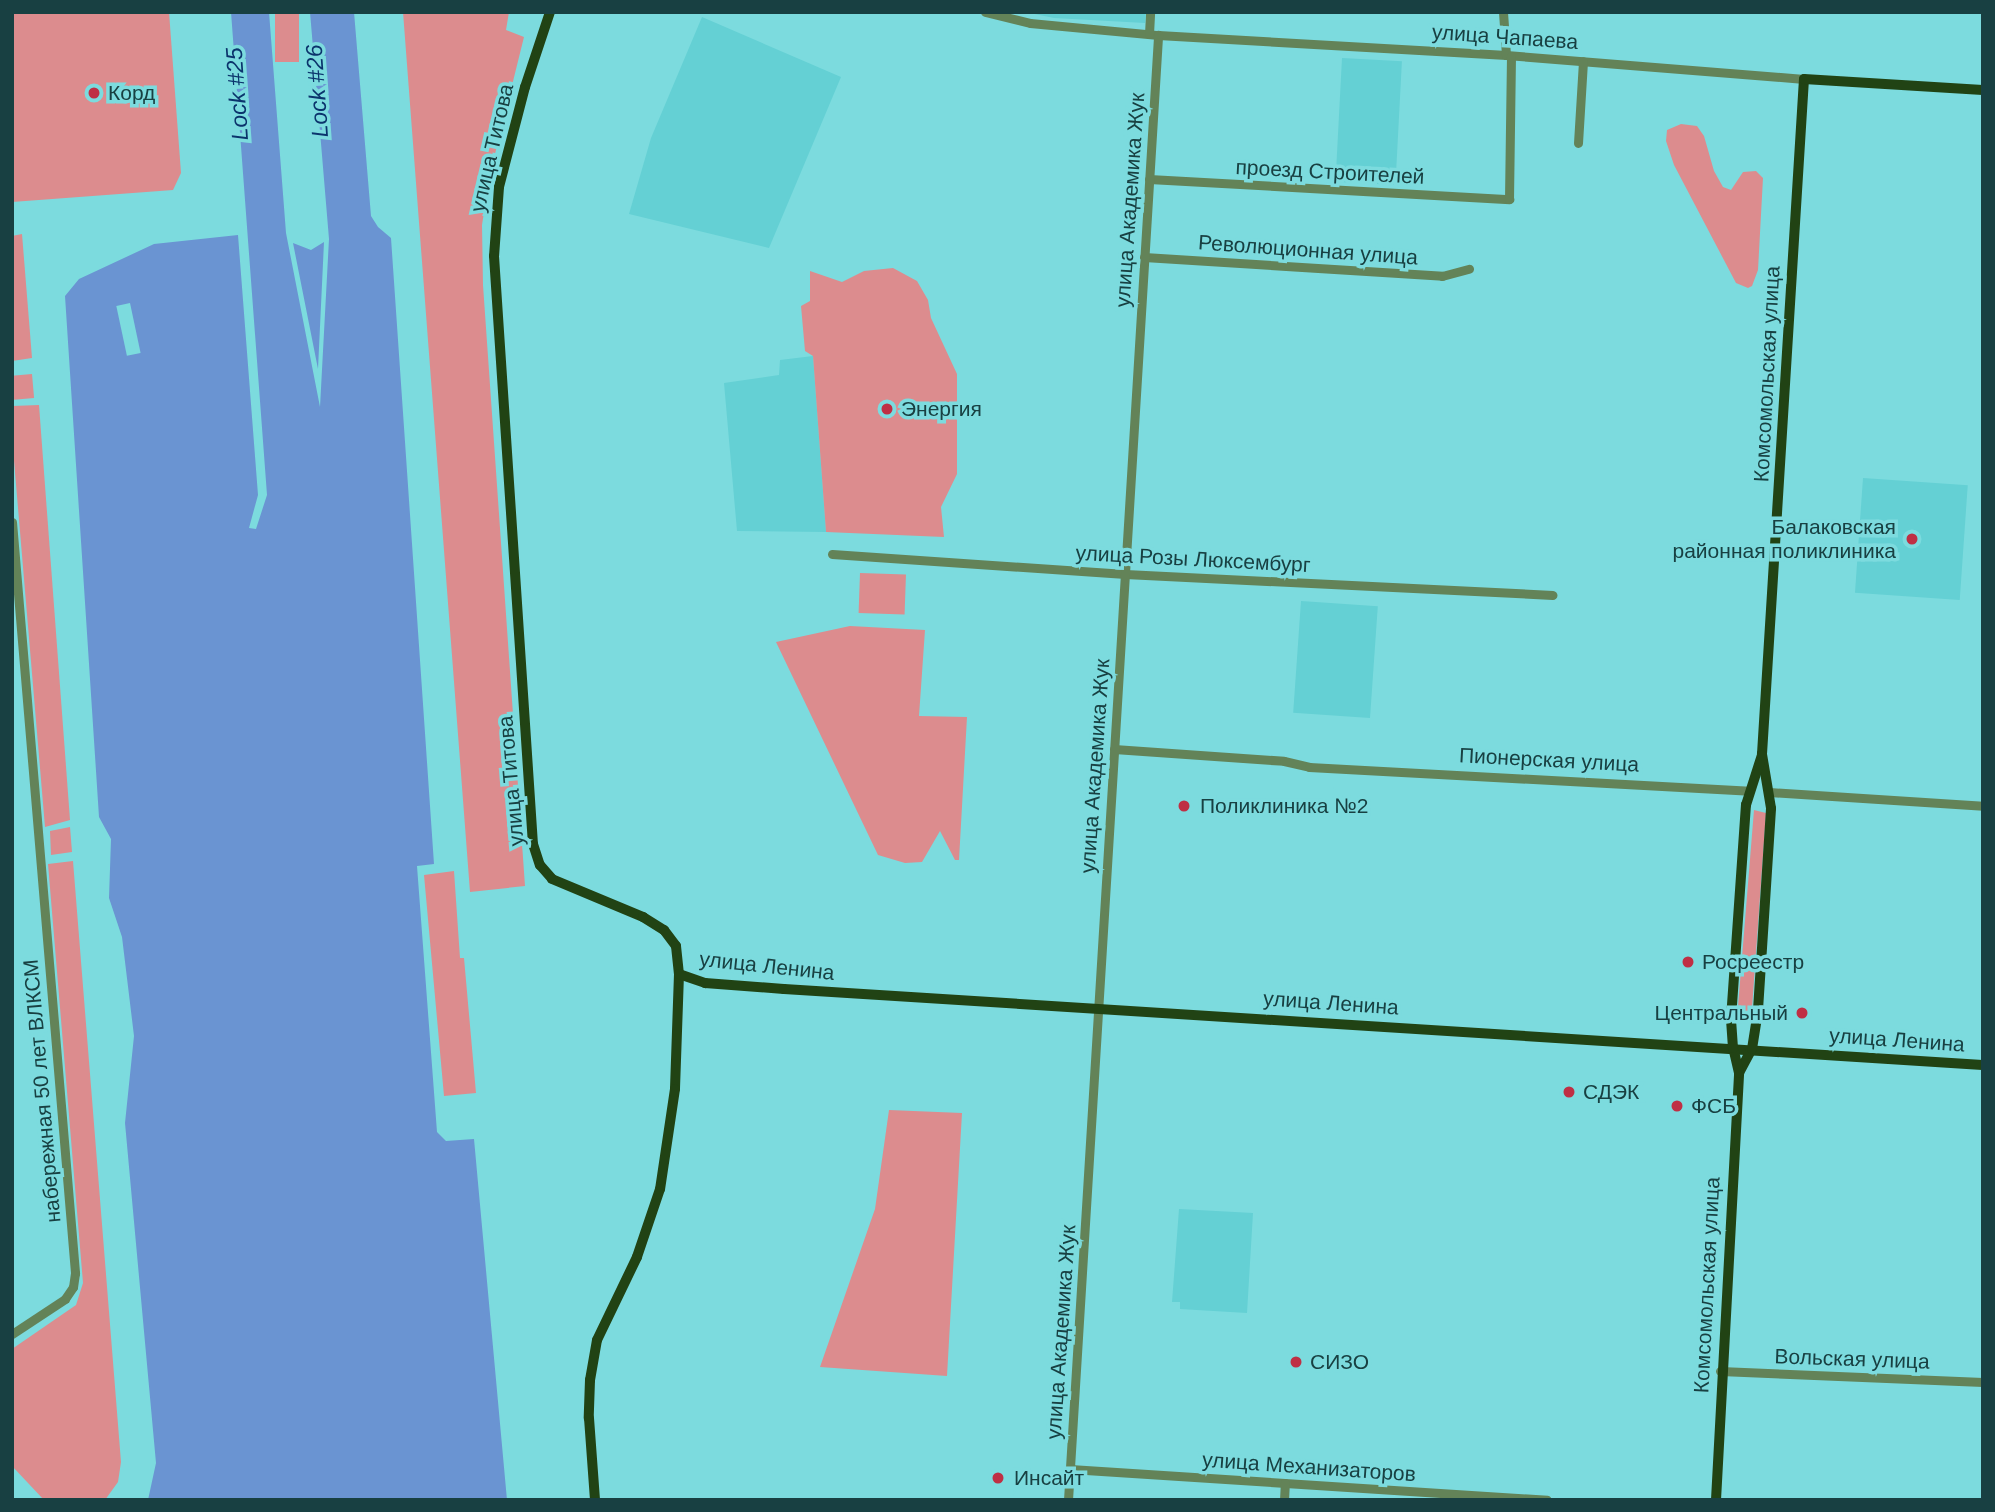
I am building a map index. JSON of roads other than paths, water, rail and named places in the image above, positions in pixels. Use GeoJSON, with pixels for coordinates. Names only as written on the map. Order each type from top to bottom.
{"type":"FeatureCollection","features":[{"type":"Feature","properties":{"kind":"main road","name":"улица Титова"},"geometry":{"type":"LineString","coordinates":[[550,12],[499,187],[494,245],[500,378],[533,844],[540,864],[552,879],[643,917],[664,930],[676,946],[679,974],[676,1088],[660,1189],[637,1257],[597,1340],[590,1380],[589,1418],[595,1500]]}},
{"type":"Feature","properties":{"kind":"main road","name":"улица Чапаева"},"geometry":{"type":"LineString","coordinates":[[1804,79],[1983,90]]}},
{"type":"Feature","properties":{"kind":"main road","name":"Комсомольская улица"},"geometry":{"type":"LineString","coordinates":[[1740,1073],[1752,1049],[1758,1010],[1771,807],[1762,754],[1804,79]]}},
{"type":"Feature","properties":{"kind":"main road","name":"Комсомольская улица"},"geometry":{"type":"LineString","coordinates":[[1716,1500],[1720,1371],[1740,1073],[1733,1048],[1731,1020],[1749,791],[1762,754]]}},
{"type":"Feature","properties":{"kind":"main road","name":"Пионерская улица"},"geometry":{"type":"LineString","coordinates":[[1749,791],[1769,792]]}},
{"type":"Feature","properties":{"kind":"main road","name":"улица Ленина"},"geometry":{"type":"LineString","coordinates":[[679,974],[723,985],[1983,1065]]}},
{"type":"Feature","properties":{"kind":"street","name":"улица Чапаева"},"geometry":{"type":"LineString","coordinates":[[985,12],[1030,23],[1153,34],[1583,61],[1804,79]]}},
{"type":"Feature","properties":{"kind":"street","name":"улица Академика Жук"},"geometry":{"type":"LineString","coordinates":[[1068,1500],[1149,179],[1153,34],[1150,12]]}},
{"type":"Feature","properties":{"kind":"street"},"geometry":{"type":"LineString","coordinates":[[1503,12],[1508,56]]}},
{"type":"Feature","properties":{"kind":"street","name":"проезд Строителей"},"geometry":{"type":"LineString","coordinates":[[1149,179],[1509,199],[1508,56]]}},
{"type":"Feature","properties":{"kind":"street"},"geometry":{"type":"LineString","coordinates":[[1578,143],[1583,61]]}},
{"type":"Feature","properties":{"kind":"street","name":"Революционная улица"},"geometry":{"type":"LineString","coordinates":[[1144,257],[1442,276],[1469,270]]}},
{"type":"Feature","properties":{"kind":"street","name":"набережная 50 лет ВЛКСМ"},"geometry":{"type":"LineString","coordinates":[[12,522],[75,1273],[73,1287],[65,1299],[12,1334]]}},
{"type":"Feature","properties":{"kind":"street","name":"улица Розы Люксембург"},"geometry":{"type":"LineString","coordinates":[[832,554],[1125,574],[1552,595]]}},
{"type":"Feature","properties":{"kind":"street","name":"Пионерская улица"},"geometry":{"type":"LineString","coordinates":[[1114,749],[1284,761],[1309,767],[1749,791]]}},
{"type":"Feature","properties":{"kind":"street","name":"Пионерская улица"},"geometry":{"type":"LineString","coordinates":[[1769,792],[1983,806]]}},
{"type":"Feature","properties":{"kind":"street","name":"Вольская улица"},"geometry":{"type":"LineString","coordinates":[[1720,1371],[1983,1382]]}},
{"type":"Feature","properties":{"kind":"street","name":"улица Механизаторов"},"geometry":{"type":"LineString","coordinates":[[1070,1469],[1547,1500]]}},
{"type":"Feature","properties":{"kind":"street"},"geometry":{"type":"LineString","coordinates":[[1284,1500],[1285,1483]]}},
{"type":"Feature","properties":{"kind":"water","name":"Lock #26"},"geometry":{"type":"Polygon","coordinates":[[[231,12],[269,12],[286,233],[320,407],[329,239],[310,12],[354,12],[371,216],[378,227],[391,238],[434,864],[417,866],[437,1132],[446,1141],[474,1139],[507,1500],[148,1500],[156,1463],[125,1123],[134,1036],[122,937],[109,898],[111,839],[99,817],[65,296],[79,279],[154,244],[238,235],[258,495],[249,528],[256,529],[267,495],[231,12]]]}},
{"type":"Feature","properties":{"kind":"water"},"geometry":{"type":"Polygon","coordinates":[[[324,242],[318,369],[293,243],[311,250],[324,242]]]}},
{"type":"Feature","properties":{"kind":"place","name":"Корд"},"geometry":{"type":"Point","coordinates":[94,93]}},
{"type":"Feature","properties":{"kind":"place","name":"Энергия"},"geometry":{"type":"Point","coordinates":[887,409]}},
{"type":"Feature","properties":{"kind":"place","name":"Балаковская районная поликлиника"},"geometry":{"type":"Point","coordinates":[1912,539]}},
{"type":"Feature","properties":{"kind":"place","name":"Поликлиника №2"},"geometry":{"type":"Point","coordinates":[1184,806]}},
{"type":"Feature","properties":{"kind":"place","name":"Росреестр"},"geometry":{"type":"Point","coordinates":[1688,962]}},
{"type":"Feature","properties":{"kind":"place","name":"Центральный"},"geometry":{"type":"Point","coordinates":[1802,1013]}},
{"type":"Feature","properties":{"kind":"place","name":"СДЭК"},"geometry":{"type":"Point","coordinates":[1569,1092]}},
{"type":"Feature","properties":{"kind":"place","name":"ФСБ"},"geometry":{"type":"Point","coordinates":[1677,1106]}},
{"type":"Feature","properties":{"kind":"place","name":"СИЗО"},"geometry":{"type":"Point","coordinates":[1296,1362]}},
{"type":"Feature","properties":{"kind":"place","name":"Инсайт"},"geometry":{"type":"Point","coordinates":[998,1478]}},
{"type":"Feature","properties":{"kind":"water label","name":"Lock #25"},"geometry":{"type":"Point","coordinates":[237,94]}}]}
